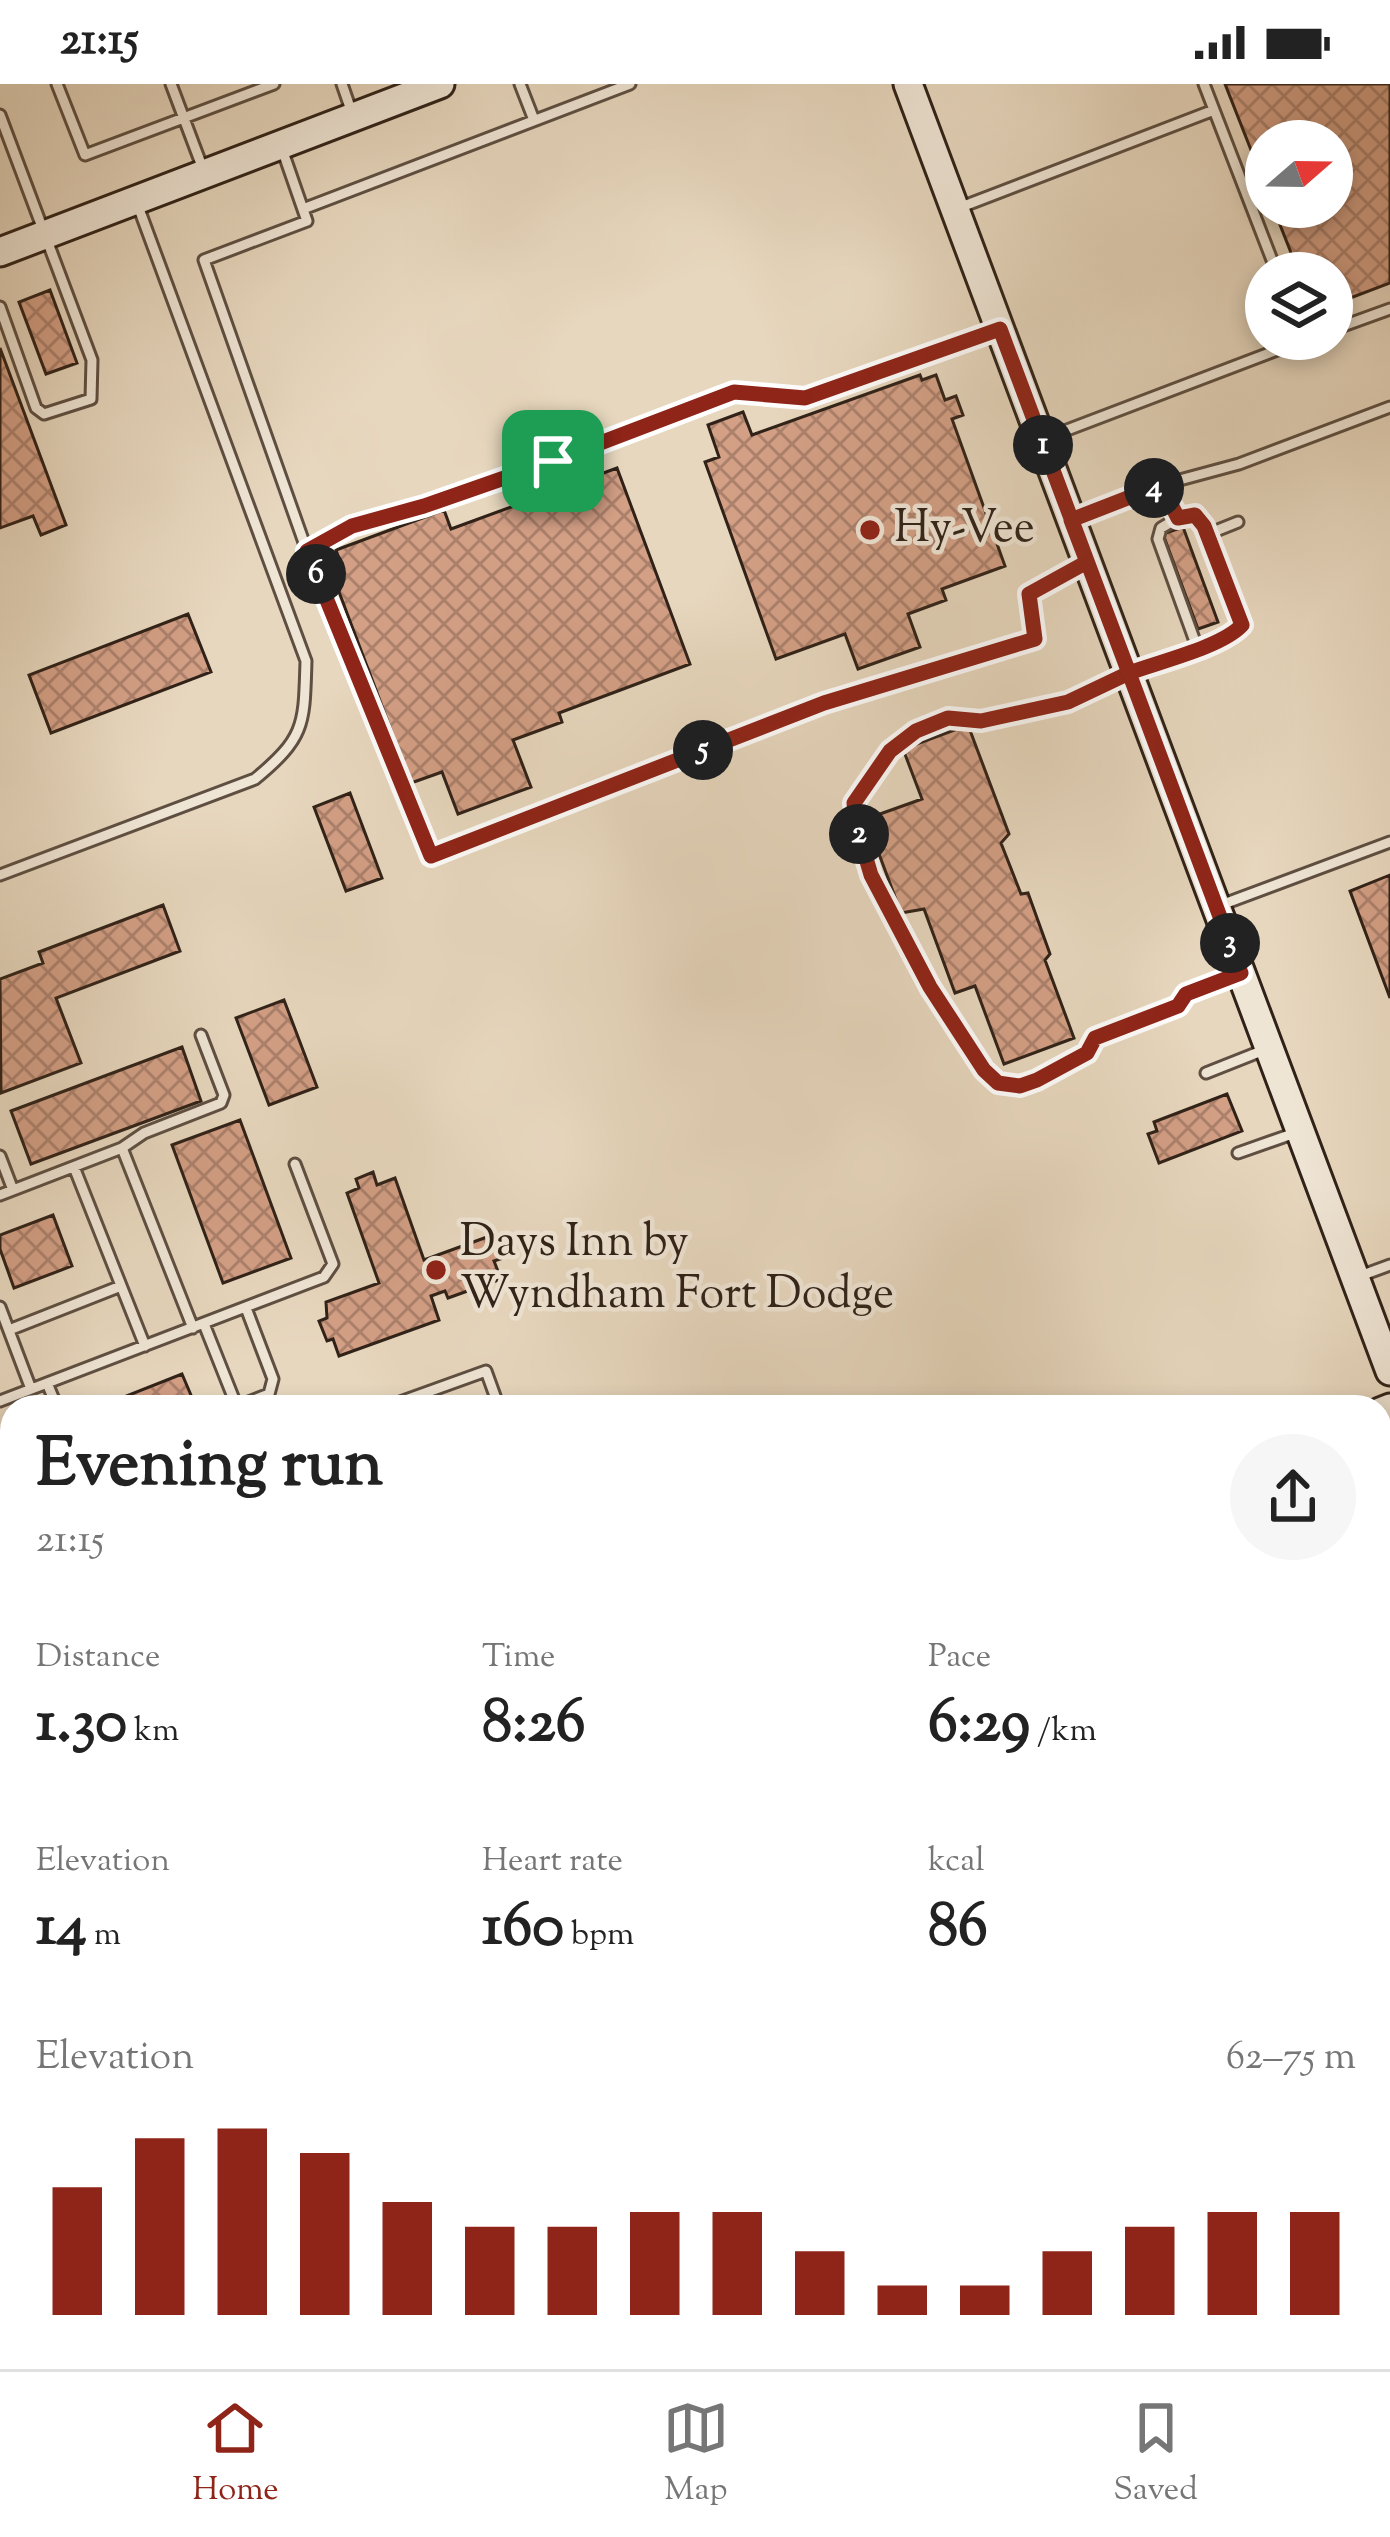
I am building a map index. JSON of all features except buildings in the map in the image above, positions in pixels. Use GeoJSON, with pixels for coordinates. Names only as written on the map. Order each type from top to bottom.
{"type":"FeatureCollection","features":[{"type":"Feature","properties":{"kind":"street"},"geometry":{"type":"LineString","coordinates":[[0,252],[440,84]]}},
{"type":"Feature","properties":{"kind":"street"},"geometry":{"type":"LineString","coordinates":[[908,84],[1390,1371]]}},
{"type":"Feature","properties":{"kind":"lane"},"geometry":{"type":"LineString","coordinates":[[57,84],[85,155],[274,84]]}},
{"type":"Feature","properties":{"kind":"lane"},"geometry":{"type":"LineString","coordinates":[[171,84],[205,174]]}},
{"type":"Feature","properties":{"kind":"lane"},"geometry":{"type":"LineString","coordinates":[[341,84],[353,117]]}},
{"type":"Feature","properties":{"kind":"lane"},"geometry":{"type":"LineString","coordinates":[[520,84],[533,120]]}},
{"type":"Feature","properties":{"kind":"lane"},"geometry":{"type":"LineString","coordinates":[[583,84],[588,100]]}},
{"type":"Feature","properties":{"kind":"lane"},"geometry":{"type":"LineString","coordinates":[[303,209],[630,84]]}},
{"type":"Feature","properties":{"kind":"lane"},"geometry":{"type":"LineString","coordinates":[[1204,84],[1269,252]]}},
{"type":"Feature","properties":{"kind":"lane"},"geometry":{"type":"LineString","coordinates":[[955,210],[1214,110]]}},
{"type":"Feature","properties":{"kind":"lane"},"geometry":{"type":"LineString","coordinates":[[0,115],[92,360],[92,399],[44,414],[36,408],[0,307]]}},
{"type":"Feature","properties":{"kind":"lane"},"geometry":{"type":"LineString","coordinates":[[280,145],[307,221],[204,260],[307,551],[431,856],[824,703],[1035,639],[1029,594],[1087,562]]}},
{"type":"Feature","properties":{"kind":"lane"},"geometry":{"type":"LineString","coordinates":[[0,875],[255,779],[289,751],[304,717],[306,661],[136,200]]}},
{"type":"Feature","properties":{"kind":"lane"},"geometry":{"type":"LineString","coordinates":[[1353,322],[1390,309]]}},
{"type":"Feature","properties":{"kind":"lane"},"geometry":{"type":"LineString","coordinates":[[307,551],[352,526],[424,506],[734,392],[805,398],[1000,329]]}},
{"type":"Feature","properties":{"kind":"lane"},"geometry":{"type":"LineString","coordinates":[[1041,440],[1249,360]]}},
{"type":"Feature","properties":{"kind":"lane"},"geometry":{"type":"LineString","coordinates":[[1071,520],[1390,407]]}},
{"type":"Feature","properties":{"kind":"lane"},"geometry":{"type":"LineString","coordinates":[[1161,485],[1178,518]]}},
{"type":"Feature","properties":{"kind":"lane"},"geometry":{"type":"LineString","coordinates":[[1197,647],[1158,539],[1161,528],[1195,515],[1208,534],[1242,625],[1239,631],[1068,702],[981,721],[948,718],[916,731],[890,751],[854,803],[856,824],[871,875],[930,987],[984,1070],[998,1083],[1020,1086],[1061,1069],[1087,1053],[1095,1038],[1178,1006],[1186,994],[1241,973]]}},
{"type":"Feature","properties":{"kind":"lane"},"geometry":{"type":"LineString","coordinates":[[1208,534],[1238,522]]}},
{"type":"Feature","properties":{"kind":"lane"},"geometry":{"type":"LineString","coordinates":[[1216,906],[1390,842]]}},
{"type":"Feature","properties":{"kind":"lane"},"geometry":{"type":"LineString","coordinates":[[0,1195],[221,1103],[224,1095],[201,1036]]}},
{"type":"Feature","properties":{"kind":"lane"},"geometry":{"type":"LineString","coordinates":[[1206,1073],[1269,1048]]}},
{"type":"Feature","properties":{"kind":"lane"},"geometry":{"type":"LineString","coordinates":[[1238,1153],[1300,1131]]}},
{"type":"Feature","properties":{"kind":"lane"},"geometry":{"type":"LineString","coordinates":[[122,1148],[231,1395]]}},
{"type":"Feature","properties":{"kind":"lane"},"geometry":{"type":"LineString","coordinates":[[0,1156],[13,1190]]}},
{"type":"Feature","properties":{"kind":"lane"},"geometry":{"type":"LineString","coordinates":[[16,1395],[324,1277],[333,1264],[295,1164]]}},
{"type":"Feature","properties":{"kind":"lane"},"geometry":{"type":"LineString","coordinates":[[74,1167],[145,1346]]}},
{"type":"Feature","properties":{"kind":"lane"},"geometry":{"type":"LineString","coordinates":[[1355,1278],[1390,1265]]}},
{"type":"Feature","properties":{"kind":"lane"},"geometry":{"type":"LineString","coordinates":[[9,1330],[121,1286]]}},
{"type":"Feature","properties":{"kind":"lane"},"geometry":{"type":"LineString","coordinates":[[0,1306],[32,1389]]}},
{"type":"Feature","properties":{"kind":"lane"},"geometry":{"type":"LineString","coordinates":[[246,1308],[272,1379],[267,1395]]}},
{"type":"Feature","properties":{"kind":"lane"},"geometry":{"type":"LineString","coordinates":[[419,1395],[486,1371],[495,1395]]}},
{"type":"Feature","properties":{"kind":"lane"},"geometry":{"type":"LineString","coordinates":[[47,1383],[52,1395]]}},
{"type":"Feature","properties":{"kind":"place","name":"Hy-Vee"},"geometry":{"type":"Point","coordinates":[870,530]}},
{"type":"Feature","properties":{"kind":"place","name":"Days Inn by Wyndham Fort Dodge"},"geometry":{"type":"Point","coordinates":[436,1270]}},
{"type":"Feature","properties":{"kind":"route"},"geometry":{"type":"LineString","coordinates":[[553,461],[352,526],[307,551],[431,856],[824,703],[1035,639],[1029,594],[1087,562],[1071,520],[1161,485],[1178,518],[1195,515],[1204,526],[1242,625],[1218,640],[1129,673],[1241,973],[1186,994],[1178,1006],[1095,1038],[1087,1053],[1061,1069],[1020,1086],[998,1083],[984,1070],[930,987],[871,875],[854,803],[890,751],[916,731],[948,718],[981,721],[1068,702],[1129,673],[1087,562],[1071,520],[1000,329],[805,398],[734,392],[553,461]]}}]}
